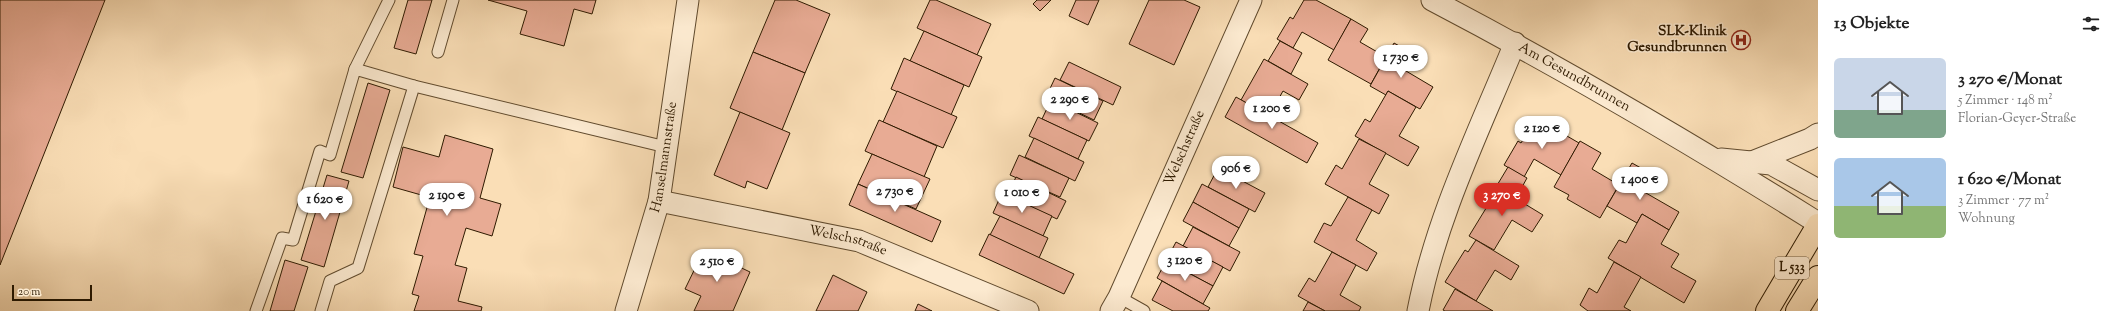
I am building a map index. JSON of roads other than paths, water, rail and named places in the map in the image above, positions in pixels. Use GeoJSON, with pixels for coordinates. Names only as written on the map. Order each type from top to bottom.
{"type":"FeatureCollection","features":[{"type":"Feature","properties":{"kind":"main road","name":"L 533"},"geometry":{"type":"LineString","coordinates":[[1766,311],[1818,224]]}},
{"type":"Feature","properties":{"kind":"main road","name":"L 533"},"geometry":{"type":"LineString","coordinates":[[1797,311],[1818,277]]}},
{"type":"Feature","properties":{"kind":"street","name":"Hanselmannstraße"},"geometry":{"type":"LineString","coordinates":[[626,311],[659,201],[688,0]]}},
{"type":"Feature","properties":{"kind":"street","name":"Welschstraße"},"geometry":{"type":"LineString","coordinates":[[1115,304],[1251,0]]}},
{"type":"Feature","properties":{"kind":"street","name":"Am Gesundbrunnen"},"geometry":{"type":"LineString","coordinates":[[1432,0],[1515,43],[1714,158],[1818,224]]}},
{"type":"Feature","properties":{"kind":"street"},"geometry":{"type":"LineString","coordinates":[[1418,311],[1423,284],[1446,210],[1515,43]]}},
{"type":"Feature","properties":{"kind":"street","name":"Am Gesundbrunnen"},"geometry":{"type":"LineString","coordinates":[[1751,162],[1810,139],[1818,134]]}},
{"type":"Feature","properties":{"kind":"street","name":"Am Gesundbrunnen"},"geometry":{"type":"LineString","coordinates":[[1714,158],[1771,164],[1818,190]]}},
{"type":"Feature","properties":{"kind":"street","name":"Welschstraße"},"geometry":{"type":"LineString","coordinates":[[659,201],[859,240],[1028,311]]}},
{"type":"Feature","properties":{"kind":"lane"},"geometry":{"type":"LineString","coordinates":[[256,311],[282,238],[293,240],[320,151],[330,154],[355,69],[389,0]]}},
{"type":"Feature","properties":{"kind":"lane"},"geometry":{"type":"LineString","coordinates":[[438,52],[453,0]]}},
{"type":"Feature","properties":{"kind":"lane"},"geometry":{"type":"LineString","coordinates":[[355,69],[414,86],[666,147]]}},
{"type":"Feature","properties":{"kind":"lane"},"geometry":{"type":"LineString","coordinates":[[321,311],[330,281],[358,268],[414,86]]}},
{"type":"Feature","properties":{"kind":"lane","name":"Welschstraße"},"geometry":{"type":"LineString","coordinates":[[1115,304],[1144,311]]}},
{"type":"Feature","properties":{"kind":"place","name":"SLK-Klinik Gesundbrunnen"},"geometry":{"type":"Point","coordinates":[1741,40]}}]}
